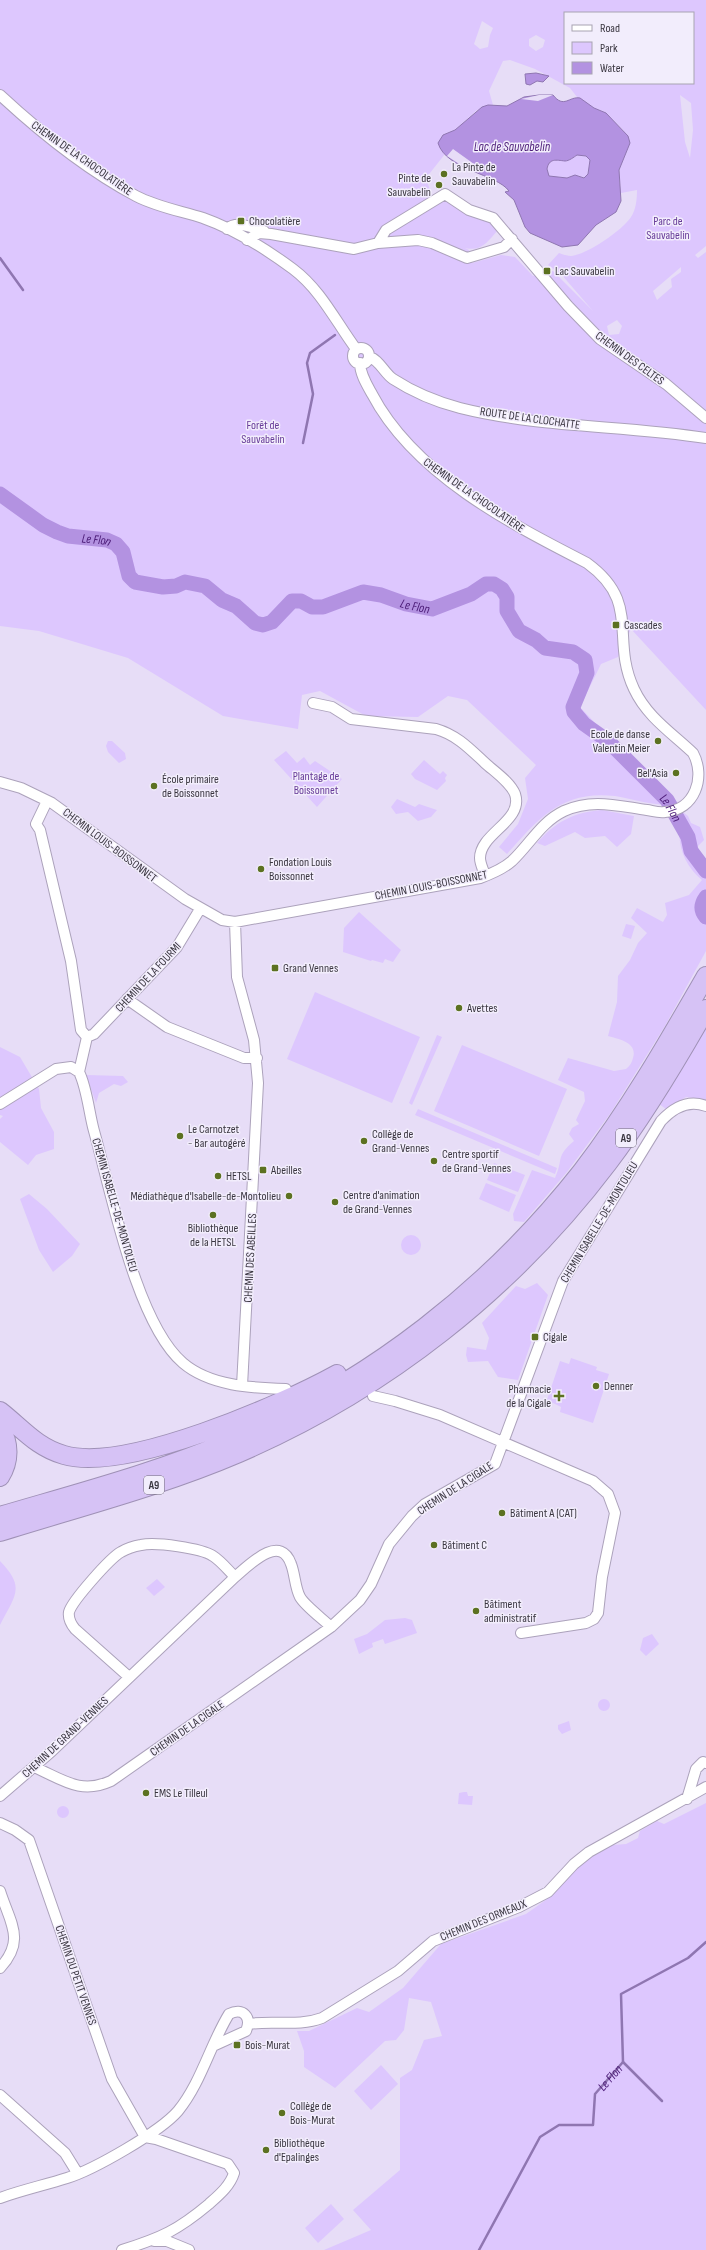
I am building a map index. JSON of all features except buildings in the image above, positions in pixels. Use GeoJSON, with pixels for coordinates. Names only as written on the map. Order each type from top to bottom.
{"type":"FeatureCollection","features":[{"type":"Feature","properties":{"kind":"highway","name":"A9"},"geometry":{"type":"LineString","coordinates":[[0,1532],[191,1472],[237,1454],[308,1420],[365,1387],[425,1346],[482,1300],[555,1202],[582,1170],[623,1114],[706,976]]}},
{"type":"Feature","properties":{"kind":"highway","name":"A9"},"geometry":{"type":"LineString","coordinates":[[0,1516],[181,1460],[232,1440],[295,1411],[357,1375],[416,1334],[581,1198],[623,1143],[665,1078],[706,1009]]}},
{"type":"Feature","properties":{"kind":"highway"},"geometry":{"type":"LineString","coordinates":[[0,1411],[40,1445],[55,1452],[75,1458],[95,1458],[133,1452],[201,1433],[288,1398],[371,1354],[456,1292],[520,1248]]}},
{"type":"Feature","properties":{"kind":"highway"},"geometry":{"type":"LineString","coordinates":[[0,1427],[7,1448],[5,1466],[0,1477]]}},
{"type":"Feature","properties":{"kind":"highway"},"geometry":{"type":"LineString","coordinates":[[0,1537],[35,1521]]}},
{"type":"Feature","properties":{"kind":"street","name":"CHEMIN DE LA CHOCOLATIÈRE"},"geometry":{"type":"LineString","coordinates":[[0,95],[54,142],[137,197],[168,209],[203,219],[227,229],[293,269],[306,281],[327,305],[356,349]]}},
{"type":"Feature","properties":{"kind":"street","name":"CHEMIN DES CELTES"},"geometry":{"type":"LineString","coordinates":[[378,244],[386,230],[444,194],[469,210],[494,218],[568,306],[600,339],[666,384],[706,418]]}},
{"type":"Feature","properties":{"kind":"street"},"geometry":{"type":"LineString","coordinates":[[227,229],[231,225],[240,225],[276,234],[354,249],[378,244],[418,240],[432,243],[467,258],[490,253],[504,246],[512,238]]}},
{"type":"Feature","properties":{"kind":"street"},"geometry":{"type":"LineString","coordinates":[[246,240],[259,233],[276,234]]}},
{"type":"Feature","properties":{"kind":"street"},"geometry":{"type":"LineString","coordinates":[[356,349],[365,349],[369,357],[364,363],[360,363],[354,358],[356,349]]}},
{"type":"Feature","properties":{"kind":"street","name":"ROUTE DE LA CLOCHATTE"},"geometry":{"type":"LineString","coordinates":[[369,357],[374,358],[392,378],[407,387],[459,408],[548,423],[623,428],[706,438]]}},
{"type":"Feature","properties":{"kind":"street","name":"CHEMIN DE LA CHOCOLATIÈRE"},"geometry":{"type":"LineString","coordinates":[[360,363],[365,381],[379,407],[400,437],[416,453],[442,475],[509,522],[587,563],[597,570],[613,588],[618,597],[622,620]]}},
{"type":"Feature","properties":{"kind":"street","name":"CHEMIN LOUIS-BOISSONNET"},"geometry":{"type":"LineString","coordinates":[[0,782],[21,788],[72,816],[165,886],[200,909],[222,920],[235,922],[485,876],[510,862],[549,820],[577,806],[602,803],[667,812],[683,806],[693,797],[698,789],[700,774],[698,761],[694,753],[656,720],[638,697],[625,659],[622,620]]}},
{"type":"Feature","properties":{"kind":"street"},"geometry":{"type":"LineString","coordinates":[[313,703],[332,707],[351,719],[436,729],[447,732],[457,738],[509,785],[515,795],[515,807],[511,815],[482,847],[480,859],[485,876]]}},
{"type":"Feature","properties":{"kind":"street"},"geometry":{"type":"LineString","coordinates":[[47,801],[36,824],[40,830],[52,875],[71,961],[80,1030],[87,1037]]}},
{"type":"Feature","properties":{"kind":"street","name":"CHEMIN DE LA FOURMI"},"geometry":{"type":"LineString","coordinates":[[87,1037],[94,1034],[177,947],[200,909]]}},
{"type":"Feature","properties":{"kind":"street","name":"CHEMIN DES ABEILLES"},"geometry":{"type":"LineString","coordinates":[[235,922],[238,988],[257,1058],[258,1084],[254,1192],[242,1386]]}},
{"type":"Feature","properties":{"kind":"street"},"geometry":{"type":"LineString","coordinates":[[127,1000],[167,1027],[244,1058],[257,1058]]}},
{"type":"Feature","properties":{"kind":"street","name":"CHEMIN ISABELLE-DE-MONTOLIEU"},"geometry":{"type":"LineString","coordinates":[[87,1037],[79,1072],[121,1234],[152,1322],[167,1346],[183,1363],[205,1375],[242,1386],[286,1389]]}},
{"type":"Feature","properties":{"kind":"street"},"geometry":{"type":"LineString","coordinates":[[0,1104],[56,1069],[71,1067],[79,1072]]}},
{"type":"Feature","properties":{"kind":"street","name":"CHEMIN ISABELLE-DE-MONTOLIEU"},"geometry":{"type":"LineString","coordinates":[[504,1442],[562,1281],[661,1121],[678,1107],[688,1103],[706,1106]]}},
{"type":"Feature","properties":{"kind":"street"},"geometry":{"type":"LineString","coordinates":[[373,1396],[428,1410],[593,1481],[608,1494],[615,1513],[602,1577],[598,1613],[594,1619],[586,1623],[521,1633]]}},
{"type":"Feature","properties":{"kind":"street","name":"CHEMIN DE LA CIGALE"},"geometry":{"type":"LineString","coordinates":[[34,1767],[86,1788],[98,1787],[110,1781],[331,1627],[360,1600],[371,1584],[390,1544],[412,1516],[425,1504],[495,1464],[504,1442]]}},
{"type":"Feature","properties":{"kind":"street"},"geometry":{"type":"LineString","coordinates":[[129,1677],[75,1629],[70,1622],[69,1613],[72,1605],[106,1564],[121,1552],[140,1545],[156,1544],[206,1552],[214,1556],[235,1577]]}},
{"type":"Feature","properties":{"kind":"street","name":"CHEMIN DE GRAND-VENNES"},"geometry":{"type":"LineString","coordinates":[[0,1796],[34,1767],[235,1577],[262,1555],[271,1551],[280,1551],[287,1556],[291,1563],[300,1597],[331,1627]]}},
{"type":"Feature","properties":{"kind":"street"},"geometry":{"type":"LineString","coordinates":[[687,1799],[696,1769],[703,1762],[706,1763]]}},
{"type":"Feature","properties":{"kind":"street","name":"CHEMIN DES ORMEAUX"},"geometry":{"type":"LineString","coordinates":[[249,2024],[264,2022],[299,2024],[322,2018],[398,1971],[433,1941],[519,1907],[548,1892],[574,1864],[589,1852],[687,1799],[706,1787]]}},
{"type":"Feature","properties":{"kind":"street","name":"CHEMIN DU PETIT VENNES"},"geometry":{"type":"LineString","coordinates":[[0,1823],[15,1830],[29,1840],[112,2079],[145,2137]]}},
{"type":"Feature","properties":{"kind":"street"},"geometry":{"type":"LineString","coordinates":[[0,1891],[15,1939],[14,1948],[9,1959],[0,1968]]}},
{"type":"Feature","properties":{"kind":"street"},"geometry":{"type":"LineString","coordinates":[[0,2198],[78,2174],[145,2137],[165,2124],[178,2111],[229,2014],[235,2011],[243,2012],[247,2017],[249,2024],[246,2031],[213,2046]]}},
{"type":"Feature","properties":{"kind":"street"},"geometry":{"type":"LineString","coordinates":[[0,2095],[65,2153],[78,2174]]}},
{"type":"Feature","properties":{"kind":"street"},"geometry":{"type":"LineString","coordinates":[[122,2250],[152,2241],[183,2225],[221,2193],[232,2180],[234,2173],[228,2164],[156,2139],[145,2137]]}},
{"type":"Feature","properties":{"kind":"street"},"geometry":{"type":"LineString","coordinates":[[152,2241],[167,2241],[189,2250]]}},
{"type":"Feature","properties":{"kind":"green space","name":"Forêt de Sauvabelin"},"geometry":{"type":"Polygon","coordinates":[[[0,0],[706,0],[706,246],[695,255],[698,258],[706,252],[706,710],[631,629],[618,657],[601,664],[580,707],[647,778],[666,793],[671,801],[670,805],[649,803],[615,796],[596,795],[580,797],[553,809],[541,818],[507,854],[499,847],[518,824],[528,799],[525,778],[536,765],[467,700],[448,696],[418,717],[366,716],[320,691],[302,695],[298,729],[223,716],[128,658],[39,631],[0,626],[0,0]],[[482,21],[474,44],[480,49],[488,47],[493,28],[482,21]],[[536,35],[529,39],[529,46],[536,51],[543,47],[545,40],[536,35]],[[510,60],[503,61],[489,91],[493,105],[477,110],[455,130],[443,135],[442,150],[445,154],[426,178],[434,202],[447,199],[489,219],[498,230],[484,245],[471,249],[465,248],[469,250],[472,263],[501,255],[515,257],[533,276],[553,271],[593,311],[561,274],[548,265],[559,253],[571,256],[578,255],[594,247],[612,235],[631,217],[636,204],[637,190],[621,193],[619,170],[630,143],[623,130],[606,113],[594,108],[577,97],[570,88],[535,69],[510,60]],[[680,95],[685,142],[690,158],[693,130],[691,103],[680,95]],[[681,267],[653,291],[657,300],[672,287],[671,279],[681,272],[681,267]],[[617,320],[607,326],[609,335],[619,334],[622,326],[617,320]]]}},
{"type":"Feature","properties":{"kind":"green space"},"geometry":{"type":"Polygon","coordinates":[[[577,155],[586,156],[590,160],[588,174],[584,178],[575,175],[567,178],[549,176],[547,169],[550,162],[555,160],[568,160],[577,155]]]}},
{"type":"Feature","properties":{"kind":"green space"},"geometry":{"type":"Polygon","coordinates":[[[108,741],[112,741],[125,753],[126,759],[119,763],[108,752],[106,746],[108,741]]]}},
{"type":"Feature","properties":{"kind":"green space","name":"Plantage de Boissonnet"},"geometry":{"type":"Polygon","coordinates":[[[286,751],[297,763],[304,757],[310,765],[315,761],[342,779],[317,807],[274,760],[286,751]]]}},
{"type":"Feature","properties":{"kind":"green space"},"geometry":{"type":"Polygon","coordinates":[[[424,760],[440,774],[443,771],[447,775],[445,778],[446,781],[437,790],[415,779],[411,774],[424,760]]]}},
{"type":"Feature","properties":{"kind":"green space"},"geometry":{"type":"Polygon","coordinates":[[[397,799],[415,807],[419,804],[437,810],[431,817],[418,821],[408,812],[396,814],[391,807],[397,799]]]}},
{"type":"Feature","properties":{"kind":"green space"},"geometry":{"type":"Polygon","coordinates":[[[602,810],[634,816],[631,834],[617,847],[605,836],[585,838],[575,832],[545,846],[537,843],[551,829],[566,819],[583,813],[602,810]]]}},
{"type":"Feature","properties":{"kind":"green space"},"geometry":{"type":"Polygon","coordinates":[[[684,813],[688,816],[691,823],[700,827],[704,840],[698,846],[699,855],[706,864],[706,951],[665,1026],[610,1114],[567,1172],[524,1222],[514,1221],[513,1214],[532,1170],[555,1178],[562,1154],[574,1141],[569,1134],[572,1128],[579,1124],[576,1120],[585,1101],[584,1092],[558,1080],[568,1058],[614,1071],[626,1069],[632,1061],[634,1053],[633,1048],[622,1040],[608,1036],[617,1002],[618,976],[630,960],[638,943],[647,933],[631,918],[637,908],[663,922],[667,915],[665,903],[689,895],[702,880],[691,869],[681,849],[679,834],[680,826],[682,825],[679,816],[684,813]]]}},
{"type":"Feature","properties":{"kind":"green space"},"geometry":{"type":"Polygon","coordinates":[[[359,912],[401,950],[393,962],[385,959],[383,963],[371,961],[343,952],[344,928],[359,912]]]}},
{"type":"Feature","properties":{"kind":"green space"},"geometry":{"type":"Polygon","coordinates":[[[626,924],[635,926],[631,939],[622,936],[626,924]]]}},
{"type":"Feature","properties":{"kind":"green space"},"geometry":{"type":"Polygon","coordinates":[[[315,992],[420,1037],[392,1103],[287,1059],[315,992]]]}},
{"type":"Feature","properties":{"kind":"green space"},"geometry":{"type":"Polygon","coordinates":[[[706,1026],[706,1100],[686,1097],[666,1109],[659,1104],[706,1026]]]}},
{"type":"Feature","properties":{"kind":"green space"},"geometry":{"type":"Polygon","coordinates":[[[437,1035],[442,1037],[412,1105],[409,1103],[437,1035]]]}},
{"type":"Feature","properties":{"kind":"green space"},"geometry":{"type":"Polygon","coordinates":[[[462,1045],[567,1089],[539,1156],[434,1111],[462,1045]]]}},
{"type":"Feature","properties":{"kind":"green space"},"geometry":{"type":"Polygon","coordinates":[[[0,1047],[20,1057],[39,1089],[41,1108],[54,1132],[54,1149],[36,1155],[28,1165],[0,1142],[0,1119],[3,1116],[0,1115],[0,1047]]]}},
{"type":"Feature","properties":{"kind":"green space"},"geometry":{"type":"Polygon","coordinates":[[[86,1075],[123,1076],[128,1082],[121,1086],[114,1084],[99,1093],[96,1103],[86,1075]]]}},
{"type":"Feature","properties":{"kind":"green space"},"geometry":{"type":"Polygon","coordinates":[[[418,1109],[557,1168],[555,1174],[415,1115],[418,1109]]]}},
{"type":"Feature","properties":{"kind":"green space"},"geometry":{"type":"Polygon","coordinates":[[[494,1163],[525,1175],[518,1192],[487,1180],[494,1163]]]}},
{"type":"Feature","properties":{"kind":"green space"},"geometry":{"type":"Polygon","coordinates":[[[486,1183],[516,1195],[509,1212],[479,1199],[486,1183]]]}},
{"type":"Feature","properties":{"kind":"green space"},"geometry":{"type":"Polygon","coordinates":[[[29,1194],[47,1209],[80,1244],[72,1256],[53,1272],[39,1250],[20,1199],[29,1194]]]}},
{"type":"Feature","properties":{"kind":"green space"},"geometry":{"type":"Polygon","coordinates":[[[411,1235],[418,1238],[421,1245],[418,1252],[411,1255],[404,1252],[401,1245],[404,1238],[411,1235]]]}},
{"type":"Feature","properties":{"kind":"green space"},"geometry":{"type":"Polygon","coordinates":[[[537,1283],[548,1295],[518,1380],[498,1377],[488,1361],[468,1362],[466,1355],[467,1347],[486,1350],[489,1338],[482,1323],[516,1286],[525,1289],[537,1283]]]}},
{"type":"Feature","properties":{"kind":"green space"},"geometry":{"type":"Polygon","coordinates":[[[571,1358],[597,1367],[596,1370],[609,1374],[593,1423],[560,1412],[561,1407],[547,1400],[560,1361],[569,1364],[571,1358]]]}},
{"type":"Feature","properties":{"kind":"green space"},"geometry":{"type":"Polygon","coordinates":[[[0,1561],[13,1578],[15,1592],[10,1606],[0,1625],[0,1561]]]}},
{"type":"Feature","properties":{"kind":"green space"},"geometry":{"type":"Polygon","coordinates":[[[157,1579],[165,1587],[154,1596],[146,1588],[157,1579]]]}},
{"type":"Feature","properties":{"kind":"green space"},"geometry":{"type":"Polygon","coordinates":[[[405,1618],[412,1620],[417,1633],[385,1644],[383,1639],[372,1643],[373,1647],[359,1654],[354,1639],[367,1634],[385,1620],[405,1618]]]}},
{"type":"Feature","properties":{"kind":"green space"},"geometry":{"type":"Polygon","coordinates":[[[652,1634],[659,1644],[646,1656],[640,1650],[643,1638],[652,1634]]]}},
{"type":"Feature","properties":{"kind":"green space"},"geometry":{"type":"Polygon","coordinates":[[[602,1699],[606,1699],[610,1705],[606,1711],[602,1711],[598,1707],[598,1703],[602,1699]]]}},
{"type":"Feature","properties":{"kind":"green space"},"geometry":{"type":"Polygon","coordinates":[[[569,1721],[571,1730],[562,1734],[558,1729],[558,1725],[569,1721]]]}},
{"type":"Feature","properties":{"kind":"green space"},"geometry":{"type":"Polygon","coordinates":[[[467,1792],[468,1796],[473,1796],[472,1805],[458,1804],[459,1793],[467,1792]]]}},
{"type":"Feature","properties":{"kind":"green space"},"geometry":{"type":"Polygon","coordinates":[[[706,1803],[706,2250],[324,2250],[371,2230],[353,2210],[400,2170],[400,2078],[412,2070],[424,2040],[442,2036],[431,2002],[409,1998],[404,2030],[396,2040],[385,2041],[335,2088],[304,2067],[304,2051],[297,2031],[309,2031],[357,2008],[369,2012],[403,1988],[441,1944],[526,1914],[550,1897],[586,1860],[613,1845],[626,1844],[638,1838],[640,1831],[657,1821],[664,1824],[706,1803]]]}},
{"type":"Feature","properties":{"kind":"green space"},"geometry":{"type":"Polygon","coordinates":[[[63,1806],[67,1808],[69,1812],[67,1816],[63,1818],[59,1816],[57,1812],[59,1808],[63,1806]]]}},
{"type":"Feature","properties":{"kind":"green space"},"geometry":{"type":"Polygon","coordinates":[[[381,2065],[398,2084],[371,2110],[354,2091],[381,2065]]]}},
{"type":"Feature","properties":{"kind":"green space"},"geometry":{"type":"Polygon","coordinates":[[[331,2204],[344,2219],[318,2243],[305,2228],[331,2204]]]}},
{"type":"Feature","properties":{"kind":"water"},"geometry":{"type":"Polygon","coordinates":[[[536,73],[549,76],[543,82],[537,81],[530,85],[526,84],[525,74],[536,73]]]}},
{"type":"Feature","properties":{"kind":"water","name":"Lac de Sauvabelin"},"geometry":{"type":"Polygon","coordinates":[[[553,95],[563,102],[580,98],[594,108],[606,113],[628,136],[630,143],[619,170],[621,201],[616,212],[596,225],[578,245],[562,247],[530,233],[525,227],[514,200],[505,192],[509,191],[503,185],[451,160],[443,152],[438,143],[443,135],[455,130],[482,107],[488,105],[507,106],[524,97],[553,95]],[[577,155],[567,161],[551,161],[547,169],[549,176],[567,178],[575,175],[584,178],[588,174],[590,160],[586,156],[577,155]]]}},
{"type":"Feature","properties":{"kind":"pier"},"geometry":{"type":"Polygon","coordinates":[[[539,95],[553,95],[538,101],[521,99],[539,95]]]}},
{"type":"Feature","properties":{"kind":"pier"},"geometry":{"type":"Polygon","coordinates":[[[453,149],[474,164],[470,171],[447,156],[453,149]]]}},
{"type":"Feature","properties":{"kind":"waterway"},"geometry":{"type":"LineString","coordinates":[[0,258],[23,290]]}},
{"type":"Feature","properties":{"kind":"waterway"},"geometry":{"type":"LineString","coordinates":[[303,443],[313,394],[307,363],[310,353],[335,335]]}},
{"type":"Feature","properties":{"kind":"waterway","name":"Le Flon"},"geometry":{"type":"LineString","coordinates":[[0,494],[43,525],[57,532],[68,536],[107,540],[116,544],[123,552],[129,576],[135,582],[163,587],[176,586],[185,582],[205,586],[222,600],[236,606],[255,623],[263,625],[272,622],[292,601],[301,601],[312,607],[323,607],[363,592],[381,595],[406,604],[432,609],[471,594],[486,584],[494,584],[502,589],[507,597],[507,611],[519,631],[536,640],[545,648],[573,652],[585,660],[587,673],[573,707],[574,712],[584,724],[608,741],[667,800],[688,837],[691,851],[706,871]]}},
{"type":"Feature","properties":{"kind":"waterway","name":"Le Flon"},"geometry":{"type":"LineString","coordinates":[[706,897],[702,907],[706,917]]}},
{"type":"Feature","properties":{"kind":"waterway","name":"Le Flon"},"geometry":{"type":"LineString","coordinates":[[479,2250],[540,2137],[559,2125],[593,2125],[595,2094],[623,2062],[621,1994],[688,1958],[706,1942]]}},
{"type":"Feature","properties":{"kind":"waterway"},"geometry":{"type":"LineString","coordinates":[[623,2062],[662,2101]]}},
{"type":"Feature","properties":{"kind":"place","name":"La Pinte de Sauvabelin"},"geometry":{"type":"Point","coordinates":[444,174]}},
{"type":"Feature","properties":{"kind":"place","name":"Pinte de Sauvabelin"},"geometry":{"type":"Point","coordinates":[439,185]}},
{"type":"Feature","properties":{"kind":"place","name":"Chocolatière"},"geometry":{"type":"Point","coordinates":[241,221]}},
{"type":"Feature","properties":{"kind":"place","name":"Lac Sauvabelin"},"geometry":{"type":"Point","coordinates":[547,271]}},
{"type":"Feature","properties":{"kind":"place","name":"Cascades"},"geometry":{"type":"Point","coordinates":[616,625]}},
{"type":"Feature","properties":{"kind":"place","name":"Ecole de danse Valentin Meier"},"geometry":{"type":"Point","coordinates":[658,741]}},
{"type":"Feature","properties":{"kind":"place","name":"Bel'Asia"},"geometry":{"type":"Point","coordinates":[676,773]}},
{"type":"Feature","properties":{"kind":"place","name":"École primaire de Boissonnet"},"geometry":{"type":"Point","coordinates":[154,786]}},
{"type":"Feature","properties":{"kind":"place","name":"Fondation Louis Boissonnet"},"geometry":{"type":"Point","coordinates":[261,869]}},
{"type":"Feature","properties":{"kind":"place","name":"Grand Vennes"},"geometry":{"type":"Point","coordinates":[275,968]}},
{"type":"Feature","properties":{"kind":"place","name":"Avettes"},"geometry":{"type":"Point","coordinates":[459,1008]}},
{"type":"Feature","properties":{"kind":"place","name":"Le Carnotzet - Bar autogéré"},"geometry":{"type":"Point","coordinates":[180,1136]}},
{"type":"Feature","properties":{"kind":"place","name":"Collège de Grand-Vennes"},"geometry":{"type":"Point","coordinates":[364,1141]}},
{"type":"Feature","properties":{"kind":"place","name":"Centre sportif de Grand-Vennes"},"geometry":{"type":"Point","coordinates":[434,1161]}},
{"type":"Feature","properties":{"kind":"place","name":"Abeilles"},"geometry":{"type":"Point","coordinates":[263,1170]}},
{"type":"Feature","properties":{"kind":"place","name":"HETSL"},"geometry":{"type":"Point","coordinates":[218,1176]}},
{"type":"Feature","properties":{"kind":"place","name":"Médiathèque d'Isabelle-de-Montolieu"},"geometry":{"type":"Point","coordinates":[289,1196]}},
{"type":"Feature","properties":{"kind":"place","name":"Centre d'animation de Grand-Vennes"},"geometry":{"type":"Point","coordinates":[335,1202]}},
{"type":"Feature","properties":{"kind":"place","name":"Bibliothèque de la HETSL"},"geometry":{"type":"Point","coordinates":[213,1215]}},
{"type":"Feature","properties":{"kind":"place","name":"Cigale"},"geometry":{"type":"Point","coordinates":[535,1337]}},
{"type":"Feature","properties":{"kind":"place","name":"Denner"},"geometry":{"type":"Point","coordinates":[596,1386]}},
{"type":"Feature","properties":{"kind":"place","name":"Pharmacie de la Cigale"},"geometry":{"type":"Point","coordinates":[559,1396]}},
{"type":"Feature","properties":{"kind":"place","name":"Bâtiment A (CAT)"},"geometry":{"type":"Point","coordinates":[502,1513]}},
{"type":"Feature","properties":{"kind":"place","name":"Bâtiment C"},"geometry":{"type":"Point","coordinates":[434,1545]}},
{"type":"Feature","properties":{"kind":"place","name":"Bâtiment administratif"},"geometry":{"type":"Point","coordinates":[476,1611]}},
{"type":"Feature","properties":{"kind":"place","name":"EMS Le Tilleul"},"geometry":{"type":"Point","coordinates":[146,1793]}},
{"type":"Feature","properties":{"kind":"place","name":"Bois-Murat"},"geometry":{"type":"Point","coordinates":[237,2045]}},
{"type":"Feature","properties":{"kind":"place","name":"Collège de Bois-Murat"},"geometry":{"type":"Point","coordinates":[282,2113]}},
{"type":"Feature","properties":{"kind":"place","name":"Bibliothèque d'Epalinges"},"geometry":{"type":"Point","coordinates":[266,2150]}},
{"type":"Feature","properties":{"kind":"park label","name":"Parc de Sauvabelin"},"geometry":{"type":"Point","coordinates":[668,228]}}]}
